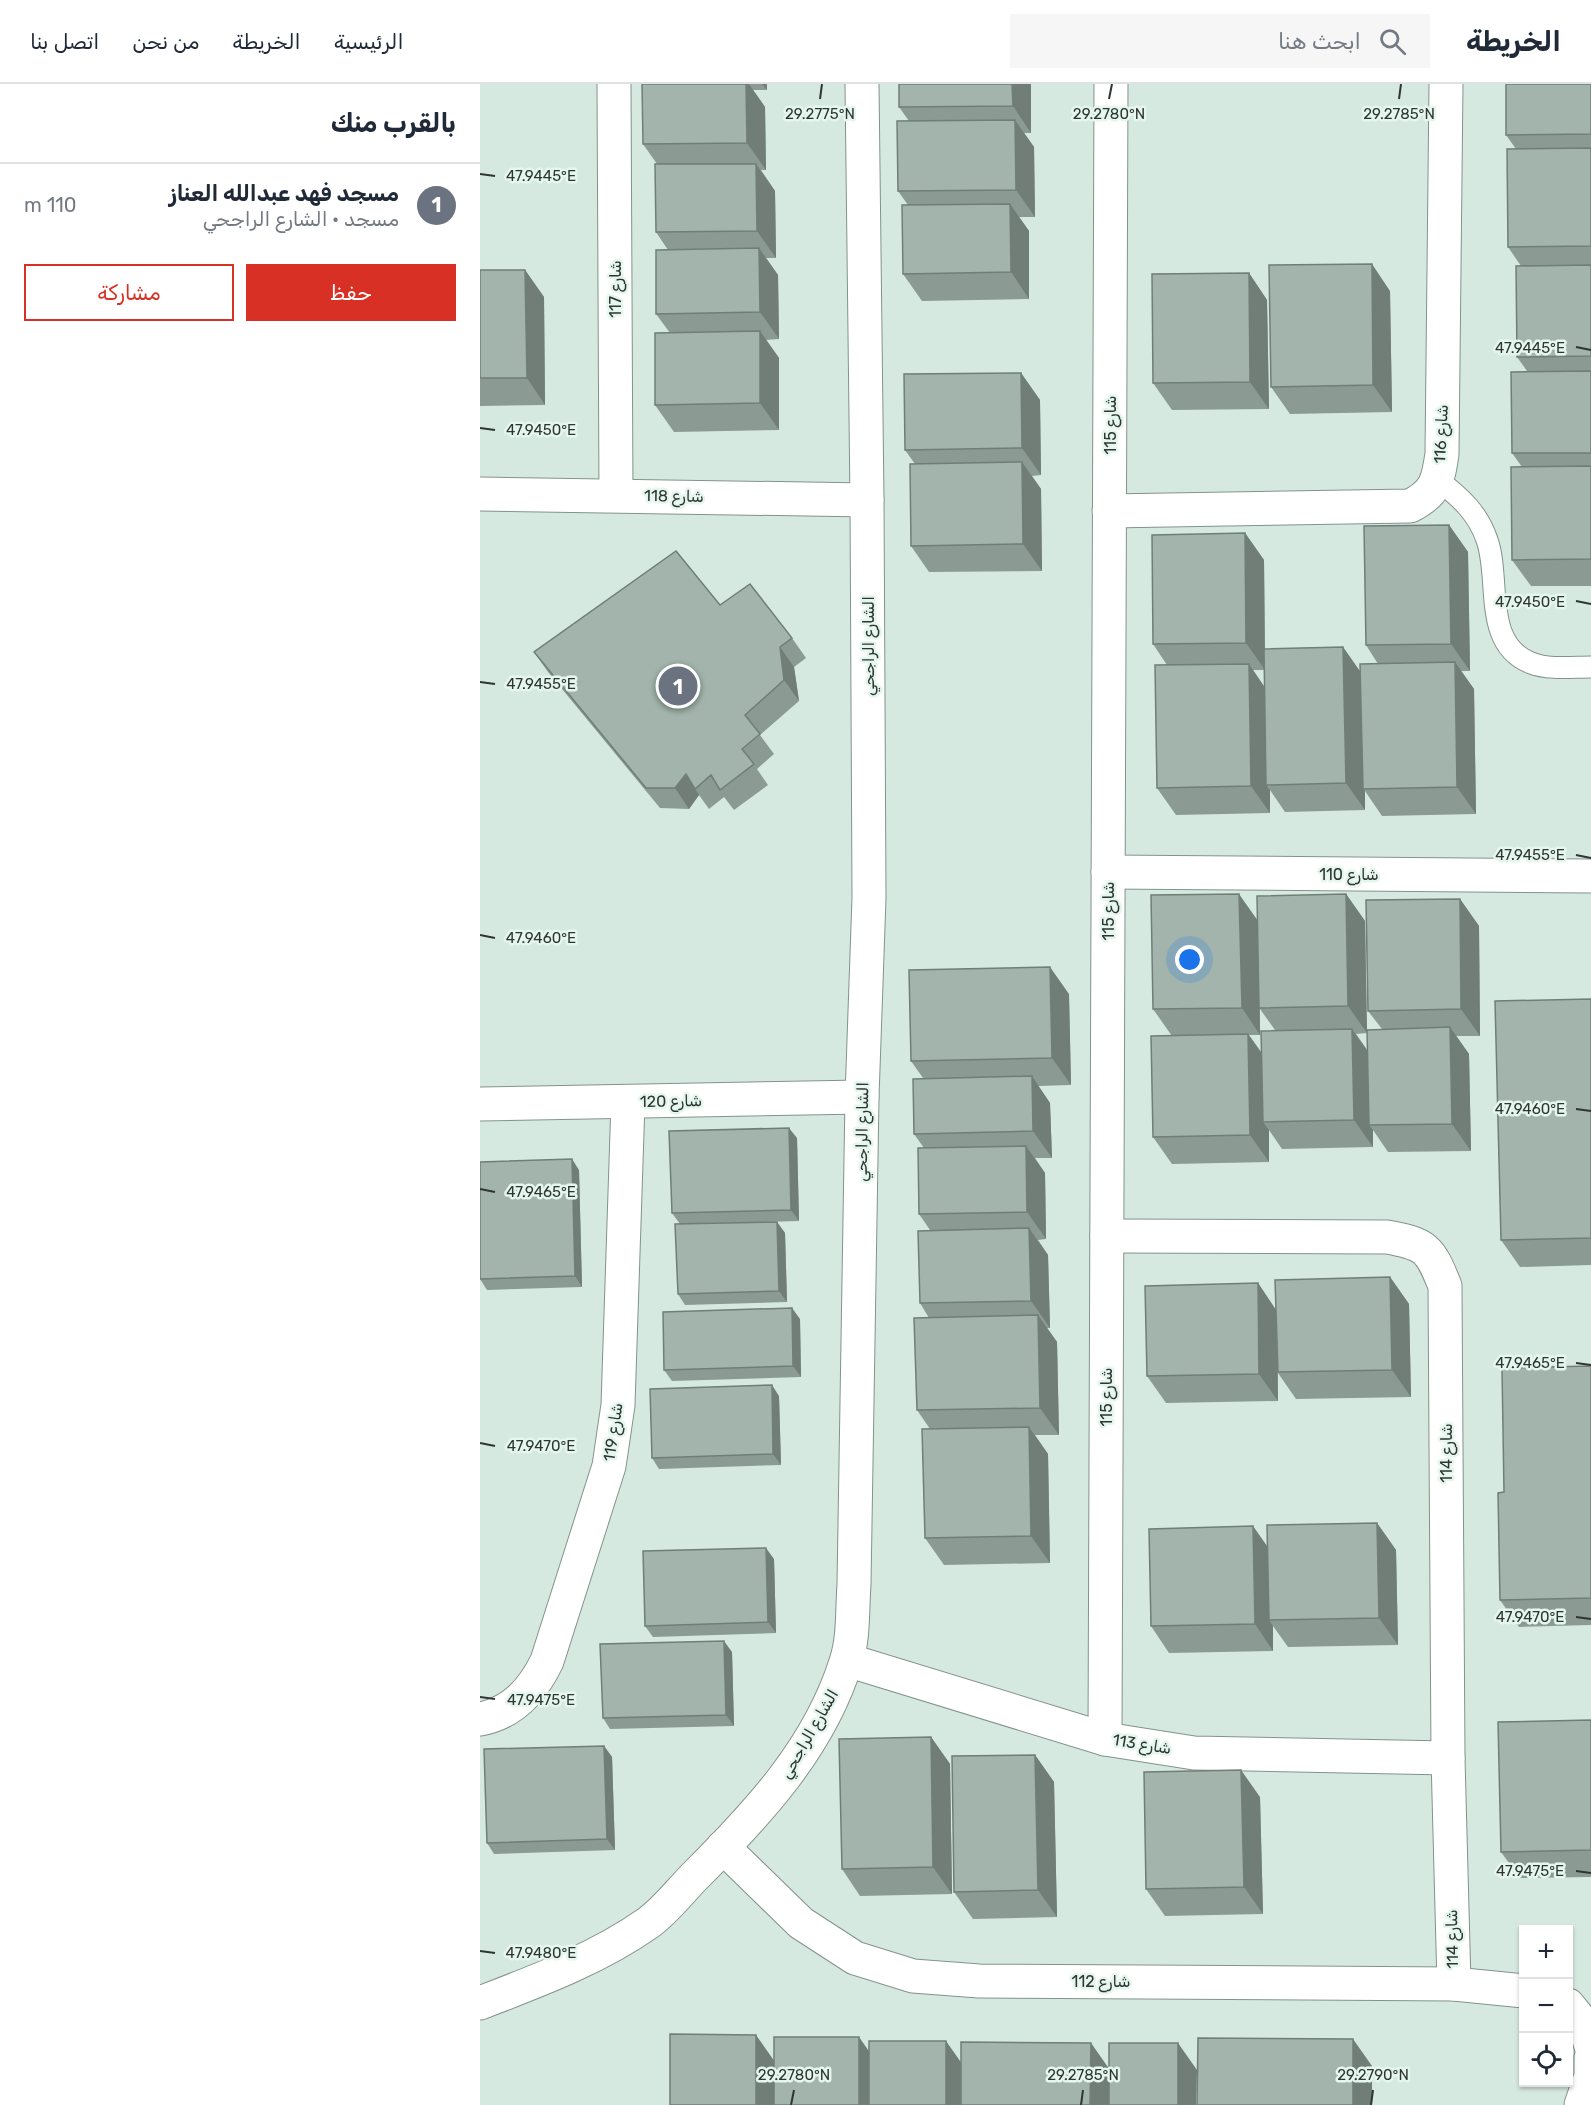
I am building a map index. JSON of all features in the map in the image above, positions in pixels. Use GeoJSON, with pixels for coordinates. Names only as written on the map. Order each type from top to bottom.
{"type":"FeatureCollection","features":[{"type":"Feature","properties":{"kind":"street","name":"شارع 117"},"geometry":{"type":"LineString","coordinates":[[614,84],[616,495]]}},
{"type":"Feature","properties":{"kind":"street","name":"الشارع الراجحي"},"geometry":{"type":"LineString","coordinates":[[480,2003],[590,1957],[649,1922],[778,1787],[800,1756],[820,1721],[847,1660],[854,1585],[862,1097],[868,898],[867,500],[862,84]]}},
{"type":"Feature","properties":{"kind":"street","name":"شارع 115"},"geometry":{"type":"LineString","coordinates":[[1106,1739],[1110,84]]}},
{"type":"Feature","properties":{"kind":"street","name":"شارع 116"},"geometry":{"type":"LineString","coordinates":[[1109,511],[1410,506],[1423,500],[1438,480],[1442,454],[1446,84]]}},
{"type":"Feature","properties":{"kind":"street","name":"شارع 118"},"geometry":{"type":"LineString","coordinates":[[480,494],[867,500]]}},
{"type":"Feature","properties":{"kind":"street","name":"شارع 110"},"geometry":{"type":"LineString","coordinates":[[1108,872],[1591,876]]}},
{"type":"Feature","properties":{"kind":"street","name":"شارع 120"},"geometry":{"type":"LineString","coordinates":[[480,1104],[862,1097]]}},
{"type":"Feature","properties":{"kind":"street","name":"شارع 119"},"geometry":{"type":"LineString","coordinates":[[480,1719],[508,1709],[525,1696],[538,1680],[547,1661],[609,1466],[618,1405],[628,1101]]}},
{"type":"Feature","properties":{"kind":"street","name":"114 شارع"},"geometry":{"type":"LineString","coordinates":[[1107,1236],[1387,1237],[1414,1242],[1434,1258],[1445,1286],[1448,1758],[1454,1984]]}},
{"type":"Feature","properties":{"kind":"street","name":"شارع 113"},"geometry":{"type":"LineString","coordinates":[[847,1660],[1106,1739],[1194,1753],[1448,1758]]}},
{"type":"Feature","properties":{"kind":"street","name":"شارع 112"},"geometry":{"type":"LineString","coordinates":[[723,1847],[801,1923],[855,1958],[913,1976],[979,1981],[1454,1984],[1519,1990]]}},
{"type":"Feature","properties":{"kind":"street"},"geometry":{"type":"LineString","coordinates":[[1573,2010],[1585,2026],[1591,2046]]}},
{"type":"Feature","properties":{"kind":"street"},"geometry":{"type":"LineString","coordinates":[[1581,2105],[1591,2076],[1591,2058]]}},
{"type":"Feature","properties":{"kind":"lane"},"geometry":{"type":"LineString","coordinates":[[1438,480],[1462,498],[1477,518],[1487,540],[1492,564],[1497,619],[1503,638],[1515,654],[1531,663],[1550,667],[1591,667]]}},
{"type":"Feature","properties":{"kind":"building"},"geometry":{"type":"Polygon","coordinates":[[[642,84],[746,84],[747,143],[643,144],[642,84]]]}},
{"type":"Feature","properties":{"kind":"building"},"geometry":{"type":"Polygon","coordinates":[[[899,84],[1012,84],[1013,106],[899,107],[899,84]]]}},
{"type":"Feature","properties":{"kind":"building"},"geometry":{"type":"Polygon","coordinates":[[[1506,84],[1591,84],[1591,134],[1506,135],[1506,84]]]}},
{"type":"Feature","properties":{"kind":"building"},"geometry":{"type":"Polygon","coordinates":[[[1015,120],[1016,190],[898,191],[897,121],[1015,120]]]}},
{"type":"Feature","properties":{"kind":"building"},"geometry":{"type":"Polygon","coordinates":[[[1591,148],[1591,246],[1508,247],[1507,149],[1591,148]]]}},
{"type":"Feature","properties":{"kind":"building"},"geometry":{"type":"Polygon","coordinates":[[[655,164],[756,164],[757,231],[656,232],[655,164]]]}},
{"type":"Feature","properties":{"kind":"building"},"geometry":{"type":"Polygon","coordinates":[[[1010,204],[1011,272],[903,274],[902,205],[1010,204]]]}},
{"type":"Feature","properties":{"kind":"building"},"geometry":{"type":"Polygon","coordinates":[[[759,248],[760,312],[656,314],[656,250],[759,248]]]}},
{"type":"Feature","properties":{"kind":"building"},"geometry":{"type":"Polygon","coordinates":[[[1372,264],[1373,385],[1271,387],[1269,265],[1372,264]]]}},
{"type":"Feature","properties":{"kind":"building"},"geometry":{"type":"Polygon","coordinates":[[[1591,265],[1591,356],[1517,357],[1516,266],[1591,265]]]}},
{"type":"Feature","properties":{"kind":"building"},"geometry":{"type":"Polygon","coordinates":[[[480,270],[525,270],[527,378],[480,378],[480,270]]]}},
{"type":"Feature","properties":{"kind":"building"},"geometry":{"type":"Polygon","coordinates":[[[1249,273],[1250,382],[1153,383],[1152,274],[1249,273]]]}},
{"type":"Feature","properties":{"kind":"building"},"geometry":{"type":"Polygon","coordinates":[[[760,331],[760,403],[655,405],[655,333],[760,331]]]}},
{"type":"Feature","properties":{"kind":"building"},"geometry":{"type":"Polygon","coordinates":[[[1591,371],[1591,453],[1512,453],[1511,372],[1591,371]]]}},
{"type":"Feature","properties":{"kind":"building"},"geometry":{"type":"Polygon","coordinates":[[[1021,373],[1022,448],[905,450],[904,374],[1021,373]]]}},
{"type":"Feature","properties":{"kind":"building"},"geometry":{"type":"Polygon","coordinates":[[[1022,462],[1023,544],[911,546],[910,464],[1022,462]]]}},
{"type":"Feature","properties":{"kind":"building"},"geometry":{"type":"Polygon","coordinates":[[[1591,466],[1591,559],[1512,560],[1511,467],[1591,466]]]}},
{"type":"Feature","properties":{"kind":"building"},"geometry":{"type":"Polygon","coordinates":[[[1449,525],[1451,644],[1366,645],[1364,526],[1449,525]]]}},
{"type":"Feature","properties":{"kind":"building"},"geometry":{"type":"Polygon","coordinates":[[[1245,533],[1246,643],[1153,644],[1152,535],[1245,533]]]}},
{"type":"Feature","properties":{"kind":"building"},"geometry":{"type":"Polygon","coordinates":[[[676,551],[720,605],[750,584],[792,638],[780,647],[784,680],[745,715],[760,734],[742,749],[754,764],[720,790],[711,775],[695,789],[686,774],[675,788],[646,788],[534,652],[676,551]]]}},
{"type":"Feature","properties":{"kind":"building"},"geometry":{"type":"Polygon","coordinates":[[[1343,647],[1346,783],[1266,785],[1264,649],[1343,647]]]}},
{"type":"Feature","properties":{"kind":"building"},"geometry":{"type":"Polygon","coordinates":[[[1455,662],[1457,787],[1363,789],[1360,664],[1455,662]]]}},
{"type":"Feature","properties":{"kind":"building"},"geometry":{"type":"Polygon","coordinates":[[[1249,664],[1251,786],[1157,788],[1155,665],[1249,664]]]}},
{"type":"Feature","properties":{"kind":"building"},"geometry":{"type":"Polygon","coordinates":[[[1239,894],[1242,1008],[1153,1009],[1151,895],[1239,894]]]}},
{"type":"Feature","properties":{"kind":"building"},"geometry":{"type":"Polygon","coordinates":[[[1346,894],[1348,1006],[1259,1008],[1257,896],[1346,894]]]}},
{"type":"Feature","properties":{"kind":"building"},"geometry":{"type":"Polygon","coordinates":[[[1460,899],[1461,1009],[1368,1011],[1366,900],[1460,899]]]}},
{"type":"Feature","properties":{"kind":"building"},"geometry":{"type":"Polygon","coordinates":[[[1050,967],[1052,1058],[911,1061],[909,970],[1050,967]]]}},
{"type":"Feature","properties":{"kind":"building"},"geometry":{"type":"Polygon","coordinates":[[[1591,999],[1591,1238],[1501,1240],[1495,1001],[1591,999]]]}},
{"type":"Feature","properties":{"kind":"building"},"geometry":{"type":"Polygon","coordinates":[[[1450,1027],[1452,1124],[1369,1125],[1367,1030],[1450,1027]]]}},
{"type":"Feature","properties":{"kind":"building"},"geometry":{"type":"Polygon","coordinates":[[[1352,1029],[1354,1120],[1263,1122],[1261,1031],[1352,1029]]]}},
{"type":"Feature","properties":{"kind":"building"},"geometry":{"type":"Polygon","coordinates":[[[1248,1034],[1250,1135],[1153,1137],[1151,1036],[1248,1034]]]}},
{"type":"Feature","properties":{"kind":"building"},"geometry":{"type":"Polygon","coordinates":[[[1032,1076],[1033,1131],[914,1134],[913,1079],[1032,1076]]]}},
{"type":"Feature","properties":{"kind":"building"},"geometry":{"type":"Polygon","coordinates":[[[789,1128],[791,1210],[672,1213],[669,1131],[789,1128]]]}},
{"type":"Feature","properties":{"kind":"building"},"geometry":{"type":"Polygon","coordinates":[[[1026,1146],[1027,1212],[919,1214],[918,1148],[1026,1146]]]}},
{"type":"Feature","properties":{"kind":"building"},"geometry":{"type":"Polygon","coordinates":[[[572,1159],[575,1276],[480,1279],[480,1162],[572,1159]]]}},
{"type":"Feature","properties":{"kind":"building"},"geometry":{"type":"Polygon","coordinates":[[[777,1222],[779,1291],[678,1294],[675,1224],[777,1222]]]}},
{"type":"Feature","properties":{"kind":"building"},"geometry":{"type":"Polygon","coordinates":[[[1029,1228],[1031,1301],[920,1303],[918,1231],[1029,1228]]]}},
{"type":"Feature","properties":{"kind":"building"},"geometry":{"type":"Polygon","coordinates":[[[1390,1277],[1392,1370],[1278,1372],[1275,1280],[1390,1277]]]}},
{"type":"Feature","properties":{"kind":"building"},"geometry":{"type":"Polygon","coordinates":[[[1258,1283],[1259,1374],[1147,1376],[1145,1286],[1258,1283]]]}},
{"type":"Feature","properties":{"kind":"building"},"geometry":{"type":"Polygon","coordinates":[[[792,1308],[793,1366],[664,1370],[663,1312],[792,1308]]]}},
{"type":"Feature","properties":{"kind":"building"},"geometry":{"type":"Polygon","coordinates":[[[1038,1315],[1040,1408],[917,1410],[914,1318],[1038,1315]]]}},
{"type":"Feature","properties":{"kind":"building"},"geometry":{"type":"Polygon","coordinates":[[[1591,1366],[1591,1598],[1500,1600],[1498,1493],[1504,1492],[1502,1368],[1591,1366]]]}},
{"type":"Feature","properties":{"kind":"building"},"geometry":{"type":"Polygon","coordinates":[[[772,1385],[773,1454],[652,1458],[650,1389],[772,1385]]]}},
{"type":"Feature","properties":{"kind":"building"},"geometry":{"type":"Polygon","coordinates":[[[1029,1427],[1031,1536],[925,1538],[922,1429],[1029,1427]]]}},
{"type":"Feature","properties":{"kind":"building"},"geometry":{"type":"Polygon","coordinates":[[[1377,1523],[1379,1618],[1269,1620],[1267,1525],[1377,1523]]]}},
{"type":"Feature","properties":{"kind":"building"},"geometry":{"type":"Polygon","coordinates":[[[1253,1526],[1255,1624],[1151,1626],[1149,1529],[1253,1526]]]}},
{"type":"Feature","properties":{"kind":"building"},"geometry":{"type":"Polygon","coordinates":[[[766,1548],[768,1622],[645,1626],[643,1551],[766,1548]]]}},
{"type":"Feature","properties":{"kind":"building"},"geometry":{"type":"Polygon","coordinates":[[[724,1641],[726,1715],[603,1718],[600,1644],[724,1641]]]}},
{"type":"Feature","properties":{"kind":"building"},"geometry":{"type":"Polygon","coordinates":[[[1591,1720],[1591,1850],[1501,1852],[1498,1722],[1591,1720]]]}},
{"type":"Feature","properties":{"kind":"building"},"geometry":{"type":"Polygon","coordinates":[[[931,1737],[933,1867],[842,1869],[839,1739],[931,1737]]]}},
{"type":"Feature","properties":{"kind":"building"},"geometry":{"type":"Polygon","coordinates":[[[604,1746],[607,1839],[487,1843],[484,1749],[604,1746]]]}},
{"type":"Feature","properties":{"kind":"building"},"geometry":{"type":"Polygon","coordinates":[[[1035,1755],[1038,1890],[954,1892],[952,1756],[1035,1755]]]}},
{"type":"Feature","properties":{"kind":"building"},"geometry":{"type":"Polygon","coordinates":[[[1241,1770],[1244,1887],[1146,1889],[1144,1772],[1241,1770]]]}},
{"type":"Feature","properties":{"kind":"building"},"geometry":{"type":"Polygon","coordinates":[[[670,2034],[756,2035],[756,2105],[670,2105],[670,2034]]]}},
{"type":"Feature","properties":{"kind":"building"},"geometry":{"type":"Polygon","coordinates":[[[774,2037],[859,2037],[859,2105],[774,2105],[774,2037]]]}},
{"type":"Feature","properties":{"kind":"building"},"geometry":{"type":"Polygon","coordinates":[[[1198,2038],[1353,2039],[1353,2105],[1197,2105],[1198,2038]]]}},
{"type":"Feature","properties":{"kind":"building"},"geometry":{"type":"Polygon","coordinates":[[[869,2041],[946,2041],[946,2105],[869,2105],[869,2041]]]}},
{"type":"Feature","properties":{"kind":"building"},"geometry":{"type":"Polygon","coordinates":[[[961,2042],[1091,2043],[1090,2105],[961,2105],[961,2042]]]}},
{"type":"Feature","properties":{"kind":"building"},"geometry":{"type":"Polygon","coordinates":[[[1109,2043],[1178,2043],[1178,2105],[1109,2105],[1109,2043]]]}},
{"type":"Feature","properties":{"kind":"place","name":"مسجد فهد عبدالله العناز"},"geometry":{"type":"Point","coordinates":[678,686]}}]}
